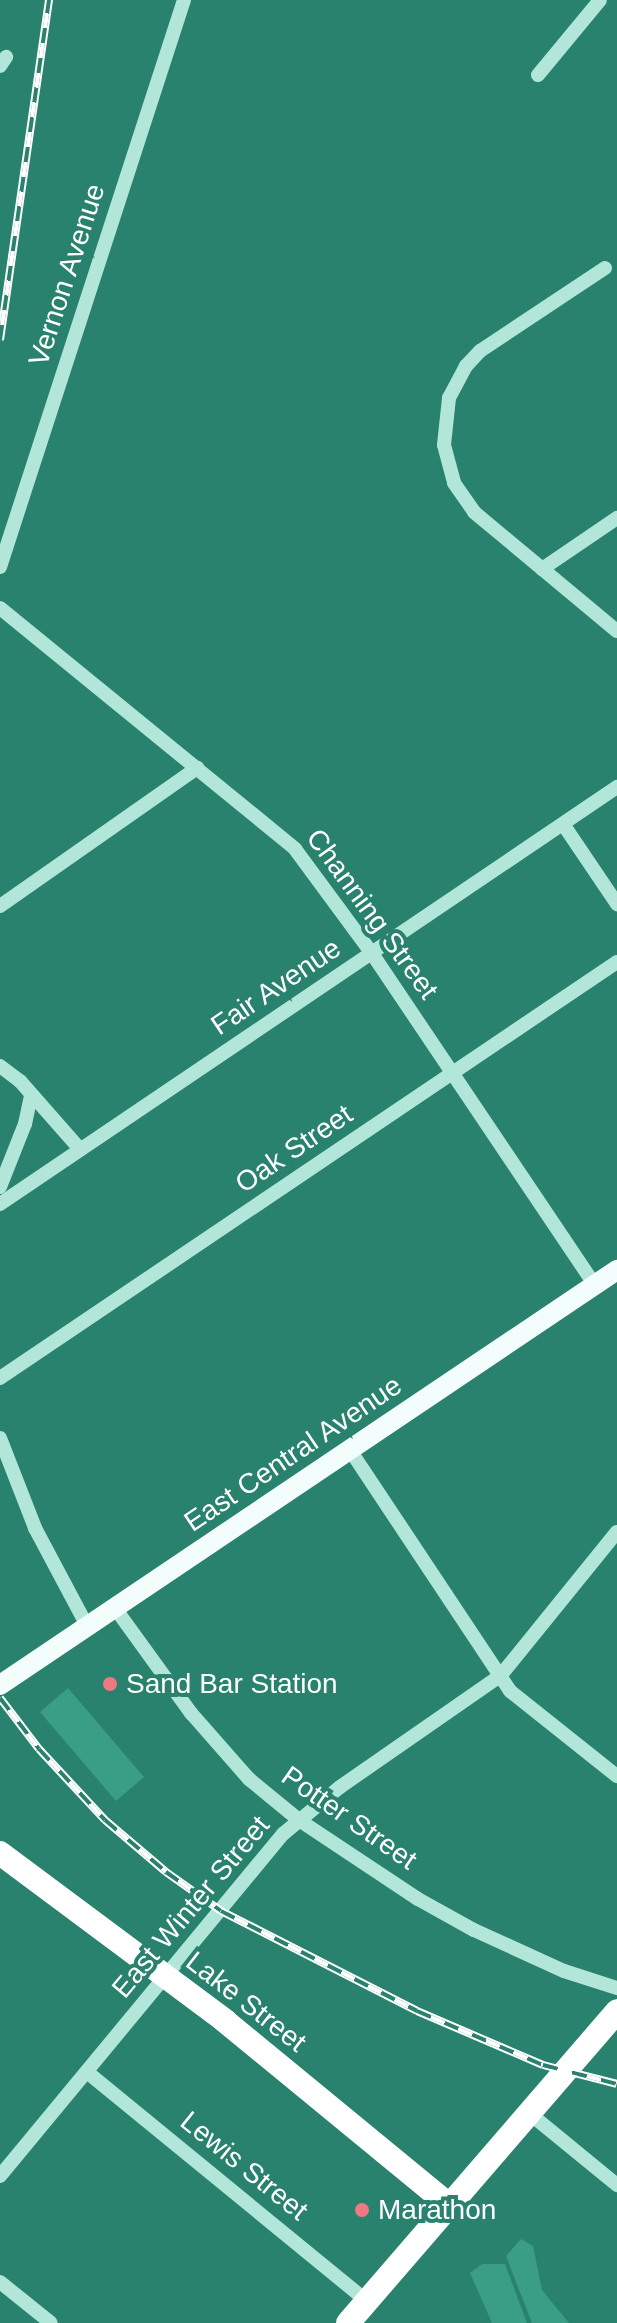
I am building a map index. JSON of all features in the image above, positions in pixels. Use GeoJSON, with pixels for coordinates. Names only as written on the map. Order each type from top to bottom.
{"type":"FeatureCollection","features":[{"type":"Feature","properties":{"kind":"highway","name":"Lake Street"},"geometry":{"type":"LineString","coordinates":[[0,1853],[167,1977],[450,2206]]}},
{"type":"Feature","properties":{"kind":"highway"},"geometry":{"type":"LineString","coordinates":[[348,2323],[617,2011]]}},
{"type":"Feature","properties":{"kind":"main road","name":"East Central Avenue"},"geometry":{"type":"LineString","coordinates":[[0,1685],[617,1270]]}},
{"type":"Feature","properties":{"kind":"street","name":"Vernon Avenue"},"geometry":{"type":"LineString","coordinates":[[0,567],[184,0]]}},
{"type":"Feature","properties":{"kind":"street"},"geometry":{"type":"LineString","coordinates":[[538,75],[600,0]]}},
{"type":"Feature","properties":{"kind":"street"},"geometry":{"type":"LineString","coordinates":[[605,268],[480,351],[456,382],[445,416],[446,460],[464,500],[617,631]]}},
{"type":"Feature","properties":{"kind":"street"},"geometry":{"type":"LineString","coordinates":[[542,569],[617,518]]}},
{"type":"Feature","properties":{"kind":"street","name":"Channing Street"},"geometry":{"type":"LineString","coordinates":[[0,608],[295,849],[371,952],[595,1285]]}},
{"type":"Feature","properties":{"kind":"street"},"geometry":{"type":"LineString","coordinates":[[0,906],[197,768]]}},
{"type":"Feature","properties":{"kind":"street","name":"Fair Avenue"},"geometry":{"type":"LineString","coordinates":[[0,1204],[617,787]]}},
{"type":"Feature","properties":{"kind":"street"},"geometry":{"type":"LineString","coordinates":[[563,824],[617,904]]}},
{"type":"Feature","properties":{"kind":"street","name":"Oak Street"},"geometry":{"type":"LineString","coordinates":[[0,1378],[617,962]]}},
{"type":"Feature","properties":{"kind":"street"},"geometry":{"type":"LineString","coordinates":[[0,1066],[80,1149]]}},
{"type":"Feature","properties":{"kind":"street"},"geometry":{"type":"LineString","coordinates":[[0,1187],[25,1124],[31,1095]]}},
{"type":"Feature","properties":{"kind":"street"},"geometry":{"type":"LineString","coordinates":[[0,1438],[35,1528],[87,1626]]}},
{"type":"Feature","properties":{"kind":"street"},"geometry":{"type":"LineString","coordinates":[[350,1450],[510,1691],[617,1776]]}},
{"type":"Feature","properties":{"kind":"street","name":"East Winter Street"},"geometry":{"type":"LineString","coordinates":[[0,2176],[283,1834],[340,1787],[501,1675],[617,1532]]}},
{"type":"Feature","properties":{"kind":"street","name":"Potter Street"},"geometry":{"type":"LineString","coordinates":[[115,1608],[191,1713],[249,1779],[299,1820],[418,1899],[474,1930],[564,1971],[617,1988]]}},
{"type":"Feature","properties":{"kind":"street","name":"Lewis Street"},"geometry":{"type":"LineString","coordinates":[[87,2072],[367,2301]]}},
{"type":"Feature","properties":{"kind":"street"},"geometry":{"type":"LineString","coordinates":[[529,2113],[617,2185]]}},
{"type":"Feature","properties":{"kind":"street"},"geometry":{"type":"LineString","coordinates":[[0,2282],[51,2323]]}},
{"type":"Feature","properties":{"kind":"green space"},"geometry":{"type":"Polygon","coordinates":[[[68,1688],[144,1777],[116,1801],[40,1712],[68,1688]]]}},
{"type":"Feature","properties":{"kind":"green space"},"geometry":{"type":"Polygon","coordinates":[[[521,2239],[533,2246],[542,2290],[569,2323],[532,2323],[506,2256],[521,2239]]]}},
{"type":"Feature","properties":{"kind":"green space"},"geometry":{"type":"Polygon","coordinates":[[[482,2264],[505,2264],[527,2323],[492,2323],[470,2273],[482,2264]]]}},
{"type":"Feature","properties":{"kind":"railway"},"geometry":{"type":"LineString","coordinates":[[0,340],[49,0]]}},
{"type":"Feature","properties":{"kind":"railway"},"geometry":{"type":"LineString","coordinates":[[0,1698],[39,1749],[105,1820],[166,1872],[221,1911],[417,2011],[543,2065],[617,2084]]}},
{"type":"Feature","properties":{"kind":"place","name":"Sand Bar Station"},"geometry":{"type":"Point","coordinates":[110,1684]}},
{"type":"Feature","properties":{"kind":"place","name":"Marathon"},"geometry":{"type":"Point","coordinates":[362,2210]}}]}
